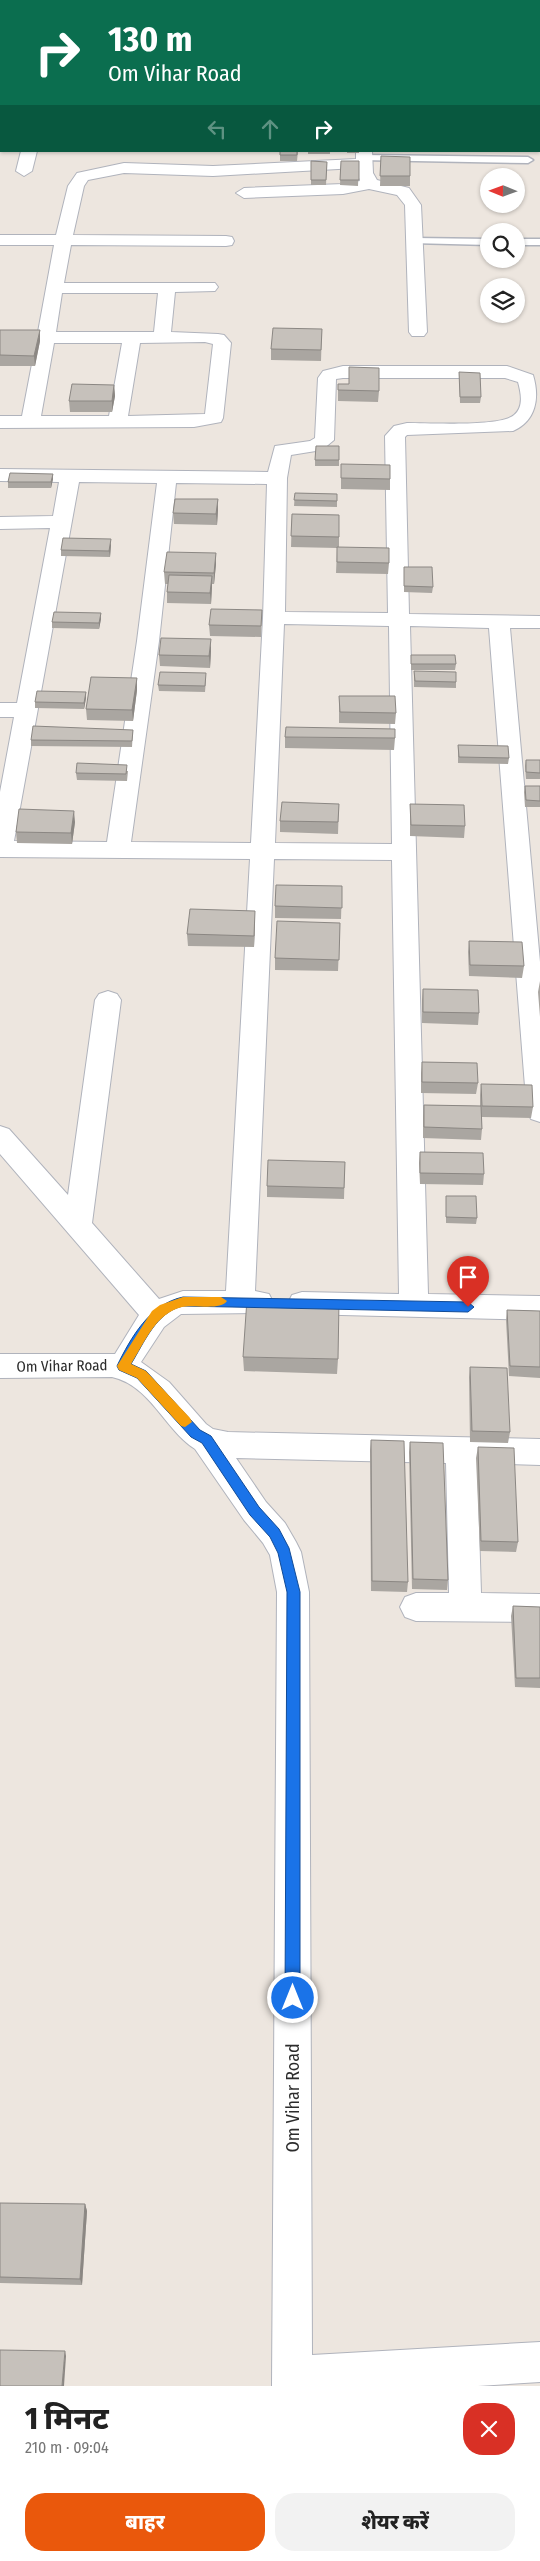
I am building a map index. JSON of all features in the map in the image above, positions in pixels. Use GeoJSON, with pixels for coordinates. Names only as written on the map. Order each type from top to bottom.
{"type":"FeatureCollection","features":[{"type":"Feature","properties":{"kind":"street"},"geometry":{"type":"LineString","coordinates":[[24,171],[29,152]]}},
{"type":"Feature","properties":{"kind":"street"},"geometry":{"type":"LineString","coordinates":[[194,170],[197,152]]}},
{"type":"Feature","properties":{"kind":"street"},"geometry":{"type":"LineString","coordinates":[[32,421],[63,241],[76,186],[83,176],[124,168],[194,170],[364,157],[366,179],[371,184]]}},
{"type":"Feature","properties":{"kind":"street"},"geometry":{"type":"LineString","coordinates":[[244,193],[343,189],[371,184],[397,189],[410,196],[413,205],[418,332]]}},
{"type":"Feature","properties":{"kind":"street"},"geometry":{"type":"LineString","coordinates":[[0,240],[226,241]]}},
{"type":"Feature","properties":{"kind":"street"},"geometry":{"type":"LineString","coordinates":[[162,337],[167,287]]}},
{"type":"Feature","properties":{"kind":"street"},"geometry":{"type":"LineString","coordinates":[[56,288],[209,287]]}},
{"type":"Feature","properties":{"kind":"street"},"geometry":{"type":"LineString","coordinates":[[118,420],[132,336]]}},
{"type":"Feature","properties":{"kind":"street"},"geometry":{"type":"LineString","coordinates":[[0,338],[206,337],[218,339],[222,343],[214,418],[194,421],[0,422]]}},
{"type":"Feature","properties":{"kind":"street"},"geometry":{"type":"LineString","coordinates":[[240,1301],[274,618],[277,478],[282,450],[315,446],[324,440],[327,378],[330,375],[343,372],[507,372],[526,379],[530,389],[530,408],[518,423],[506,427],[407,429],[401,430],[395,436],[414,1306]]}},
{"type":"Feature","properties":{"kind":"street"},"geometry":{"type":"LineString","coordinates":[[0,475],[277,478]]}},
{"type":"Feature","properties":{"kind":"street"},"geometry":{"type":"LineString","coordinates":[[70,477],[0,849],[405,852]]}},
{"type":"Feature","properties":{"kind":"street"},"geometry":{"type":"LineString","coordinates":[[118,850],[148,642],[167,478]]}},
{"type":"Feature","properties":{"kind":"street"},"geometry":{"type":"LineString","coordinates":[[0,523],[61,522]]}},
{"type":"Feature","properties":{"kind":"street"},"geometry":{"type":"LineString","coordinates":[[274,618],[540,622]]}},
{"type":"Feature","properties":{"kind":"street"},"geometry":{"type":"LineString","coordinates":[[499,620],[540,1112]]}},
{"type":"Feature","properties":{"kind":"street"},"geometry":{"type":"LineString","coordinates":[[0,710],[26,710]]}},
{"type":"Feature","properties":{"kind":"street"},"geometry":{"type":"LineString","coordinates":[[78,1224],[108,1000]]}},
{"type":"Feature","properties":{"kind":"street"},"geometry":{"type":"LineString","coordinates":[[0,1136],[156,1315]]}},
{"type":"Feature","properties":{"kind":"street","name":"Om Vihar Road"},"geometry":{"type":"LineString","coordinates":[[123,1366],[156,1315],[172,1304],[183,1302],[240,1301],[540,1308]]}},
{"type":"Feature","properties":{"kind":"street","name":"Om Vihar Road"},"geometry":{"type":"LineString","coordinates":[[0,1366],[123,1366],[142,1374],[195,1434],[206,1440],[255,1511],[278,1539],[285,1552],[294,1592],[289,2383],[540,2362]]}},
{"type":"Feature","properties":{"kind":"street"},"geometry":{"type":"LineString","coordinates":[[206,1440],[228,1445],[540,1452]]}},
{"type":"Feature","properties":{"kind":"street"},"geometry":{"type":"LineString","coordinates":[[461,1450],[465,1608]]}},
{"type":"Feature","properties":{"kind":"street"},"geometry":{"type":"LineString","coordinates":[[416,1606],[540,1608]]}},
{"type":"Feature","properties":{"kind":"lane"},"geometry":{"type":"LineString","coordinates":[[364,157],[528,160]]}},
{"type":"Feature","properties":{"kind":"lane"},"geometry":{"type":"LineString","coordinates":[[415,241],[480,242]]}},
{"type":"Feature","properties":{"kind":"lane"},"geometry":{"type":"LineString","coordinates":[[525,242],[540,242]]}},
{"type":"Feature","properties":{"kind":"building"},"geometry":{"type":"Polygon","coordinates":[[[280,152],[297,152],[297,155],[280,155],[280,152]]]}},
{"type":"Feature","properties":{"kind":"building"},"geometry":{"type":"Polygon","coordinates":[[[381,156],[410,157],[410,176],[380,176],[381,156]]]}},
{"type":"Feature","properties":{"kind":"building"},"geometry":{"type":"Polygon","coordinates":[[[311,161],[327,162],[326,180],[311,180],[311,161]]]}},
{"type":"Feature","properties":{"kind":"building"},"geometry":{"type":"Polygon","coordinates":[[[341,161],[359,161],[359,180],[340,180],[341,161]]]}},
{"type":"Feature","properties":{"kind":"building"},"geometry":{"type":"Polygon","coordinates":[[[273,328],[322,329],[321,350],[271,349],[273,328]]]}},
{"type":"Feature","properties":{"kind":"building"},"geometry":{"type":"Polygon","coordinates":[[[0,330],[40,330],[34,356],[0,355],[0,330]]]}},
{"type":"Feature","properties":{"kind":"building"},"geometry":{"type":"Polygon","coordinates":[[[349,367],[379,368],[379,391],[338,390],[338,384],[349,384],[349,367]]]}},
{"type":"Feature","properties":{"kind":"building"},"geometry":{"type":"Polygon","coordinates":[[[459,372],[480,373],[481,397],[460,397],[459,372]]]}},
{"type":"Feature","properties":{"kind":"building"},"geometry":{"type":"Polygon","coordinates":[[[72,384],[114,385],[112,401],[69,401],[72,384]]]}},
{"type":"Feature","properties":{"kind":"building"},"geometry":{"type":"Polygon","coordinates":[[[316,446],[339,446],[339,460],[315,460],[316,446]]]}},
{"type":"Feature","properties":{"kind":"building"},"geometry":{"type":"Polygon","coordinates":[[[341,464],[390,465],[390,479],[341,478],[341,464]]]}},
{"type":"Feature","properties":{"kind":"building"},"geometry":{"type":"Polygon","coordinates":[[[10,473],[53,474],[51,482],[8,482],[10,473]]]}},
{"type":"Feature","properties":{"kind":"building"},"geometry":{"type":"Polygon","coordinates":[[[295,493],[337,494],[337,501],[294,500],[295,493]]]}},
{"type":"Feature","properties":{"kind":"building"},"geometry":{"type":"Polygon","coordinates":[[[175,499],[218,499],[216,514],[173,513],[175,499]]]}},
{"type":"Feature","properties":{"kind":"building"},"geometry":{"type":"Polygon","coordinates":[[[292,514],[339,515],[339,537],[291,536],[292,514]]]}},
{"type":"Feature","properties":{"kind":"building"},"geometry":{"type":"Polygon","coordinates":[[[63,538],[111,539],[109,551],[61,550],[63,538]]]}},
{"type":"Feature","properties":{"kind":"building"},"geometry":{"type":"Polygon","coordinates":[[[337,547],[389,548],[389,563],[337,562],[337,547]]]}},
{"type":"Feature","properties":{"kind":"building"},"geometry":{"type":"Polygon","coordinates":[[[167,552],[216,553],[214,573],[164,572],[167,552]]]}},
{"type":"Feature","properties":{"kind":"building"},"geometry":{"type":"Polygon","coordinates":[[[404,567],[432,567],[433,587],[404,586],[404,567]]]}},
{"type":"Feature","properties":{"kind":"building"},"geometry":{"type":"Polygon","coordinates":[[[169,575],[212,576],[210,593],[167,592],[169,575]]]}},
{"type":"Feature","properties":{"kind":"building"},"geometry":{"type":"Polygon","coordinates":[[[211,609],[262,610],[261,626],[209,625],[211,609]]]}},
{"type":"Feature","properties":{"kind":"building"},"geometry":{"type":"Polygon","coordinates":[[[54,612],[101,613],[99,623],[52,622],[54,612]]]}},
{"type":"Feature","properties":{"kind":"building"},"geometry":{"type":"Polygon","coordinates":[[[161,638],[211,639],[209,656],[159,655],[161,638]]]}},
{"type":"Feature","properties":{"kind":"building"},"geometry":{"type":"Polygon","coordinates":[[[411,655],[455,655],[456,664],[411,664],[411,655]]]}},
{"type":"Feature","properties":{"kind":"building"},"geometry":{"type":"Polygon","coordinates":[[[414,671],[456,672],[456,682],[415,681],[414,671]]]}},
{"type":"Feature","properties":{"kind":"building"},"geometry":{"type":"Polygon","coordinates":[[[160,672],[206,673],[205,686],[158,685],[160,672]]]}},
{"type":"Feature","properties":{"kind":"building"},"geometry":{"type":"Polygon","coordinates":[[[91,677],[137,678],[132,710],[86,709],[91,677]]]}},
{"type":"Feature","properties":{"kind":"building"},"geometry":{"type":"Polygon","coordinates":[[[37,691],[86,692],[84,703],[35,702],[37,691]]]}},
{"type":"Feature","properties":{"kind":"building"},"geometry":{"type":"Polygon","coordinates":[[[339,696],[395,696],[396,713],[340,712],[339,696]]]}},
{"type":"Feature","properties":{"kind":"building"},"geometry":{"type":"Polygon","coordinates":[[[33,726],[133,730],[132,741],[31,740],[33,726]]]}},
{"type":"Feature","properties":{"kind":"building"},"geometry":{"type":"Polygon","coordinates":[[[286,727],[395,729],[395,738],[285,737],[286,727]]]}},
{"type":"Feature","properties":{"kind":"building"},"geometry":{"type":"Polygon","coordinates":[[[458,745],[508,746],[509,758],[459,757],[458,745]]]}},
{"type":"Feature","properties":{"kind":"building"},"geometry":{"type":"Polygon","coordinates":[[[526,760],[540,760],[540,773],[526,772],[526,760]]]}},
{"type":"Feature","properties":{"kind":"building"},"geometry":{"type":"Polygon","coordinates":[[[77,763],[127,765],[126,774],[76,773],[77,763]]]}},
{"type":"Feature","properties":{"kind":"building"},"geometry":{"type":"Polygon","coordinates":[[[525,786],[540,786],[540,801],[526,800],[525,786]]]}},
{"type":"Feature","properties":{"kind":"building"},"geometry":{"type":"Polygon","coordinates":[[[282,802],[339,804],[338,822],[280,821],[282,802]]]}},
{"type":"Feature","properties":{"kind":"building"},"geometry":{"type":"Polygon","coordinates":[[[410,804],[464,805],[465,826],[411,825],[410,804]]]}},
{"type":"Feature","properties":{"kind":"building"},"geometry":{"type":"Polygon","coordinates":[[[19,809],[74,811],[71,833],[16,832],[19,809]]]}},
{"type":"Feature","properties":{"kind":"building"},"geometry":{"type":"Polygon","coordinates":[[[276,885],[342,886],[342,908],[275,906],[276,885]]]}},
{"type":"Feature","properties":{"kind":"building"},"geometry":{"type":"Polygon","coordinates":[[[190,909],[255,911],[254,936],[187,934],[190,909]]]}},
{"type":"Feature","properties":{"kind":"building"},"geometry":{"type":"Polygon","coordinates":[[[277,921],[340,923],[339,960],[275,958],[277,921]]]}},
{"type":"Feature","properties":{"kind":"building"},"geometry":{"type":"Polygon","coordinates":[[[469,941],[522,942],[524,966],[470,965],[469,941]]]}},
{"type":"Feature","properties":{"kind":"building"},"geometry":{"type":"Polygon","coordinates":[[[423,989],[478,990],[479,1013],[423,1012],[423,989]]]}},
{"type":"Feature","properties":{"kind":"building"},"geometry":{"type":"Polygon","coordinates":[[[422,1062],[477,1063],[478,1083],[422,1082],[422,1062]]]}},
{"type":"Feature","properties":{"kind":"building"},"geometry":{"type":"Polygon","coordinates":[[[481,1084],[532,1085],[533,1107],[482,1106],[481,1084]]]}},
{"type":"Feature","properties":{"kind":"building"},"geometry":{"type":"Polygon","coordinates":[[[424,1105],[481,1106],[482,1129],[424,1127],[424,1105]]]}},
{"type":"Feature","properties":{"kind":"building"},"geometry":{"type":"Polygon","coordinates":[[[420,1152],[483,1153],[484,1174],[420,1173],[420,1152]]]}},
{"type":"Feature","properties":{"kind":"building"},"geometry":{"type":"Polygon","coordinates":[[[268,1160],[345,1162],[344,1188],[267,1186],[268,1160]]]}},
{"type":"Feature","properties":{"kind":"building"},"geometry":{"type":"Polygon","coordinates":[[[446,1196],[476,1196],[477,1218],[446,1217],[446,1196]]]}},
{"type":"Feature","properties":{"kind":"building"},"geometry":{"type":"Polygon","coordinates":[[[247,1299],[339,1302],[338,1359],[243,1357],[247,1299]]]}},
{"type":"Feature","properties":{"kind":"building"},"geometry":{"type":"Polygon","coordinates":[[[507,1310],[540,1311],[540,1367],[510,1366],[507,1310]]]}},
{"type":"Feature","properties":{"kind":"building"},"geometry":{"type":"Polygon","coordinates":[[[470,1367],[507,1368],[510,1432],[472,1431],[470,1367]]]}},
{"type":"Feature","properties":{"kind":"building"},"geometry":{"type":"Polygon","coordinates":[[[371,1440],[404,1441],[408,1582],[372,1581],[371,1440]]]}},
{"type":"Feature","properties":{"kind":"building"},"geometry":{"type":"Polygon","coordinates":[[[410,1442],[443,1443],[448,1580],[413,1579],[410,1442]]]}},
{"type":"Feature","properties":{"kind":"building"},"geometry":{"type":"Polygon","coordinates":[[[478,1447],[514,1448],[518,1542],[481,1541],[478,1447]]]}},
{"type":"Feature","properties":{"kind":"building"},"geometry":{"type":"Polygon","coordinates":[[[513,1606],[540,1607],[540,1678],[516,1678],[513,1606]]]}},
{"type":"Feature","properties":{"kind":"building"},"geometry":{"type":"Polygon","coordinates":[[[0,2203],[85,2204],[80,2279],[0,2277],[0,2203]]]}},
{"type":"Feature","properties":{"kind":"building"},"geometry":{"type":"Polygon","coordinates":[[[0,2350],[65,2351],[62,2386],[0,2386],[0,2350]]]}},
{"type":"Feature","properties":{"kind":"slow traffic"},"geometry":{"type":"LineString","coordinates":[[185,1422],[142,1374],[123,1366],[156,1315],[164,1309],[172,1304],[183,1302],[221,1301]]}},
{"type":"Feature","properties":{"kind":"route"},"geometry":{"type":"LineString","coordinates":[[293,1998],[294,1592],[285,1552],[274,1533],[255,1511],[206,1440],[195,1434],[142,1374],[123,1366],[156,1315],[172,1304],[183,1302],[240,1301],[468,1307]]}}]}
